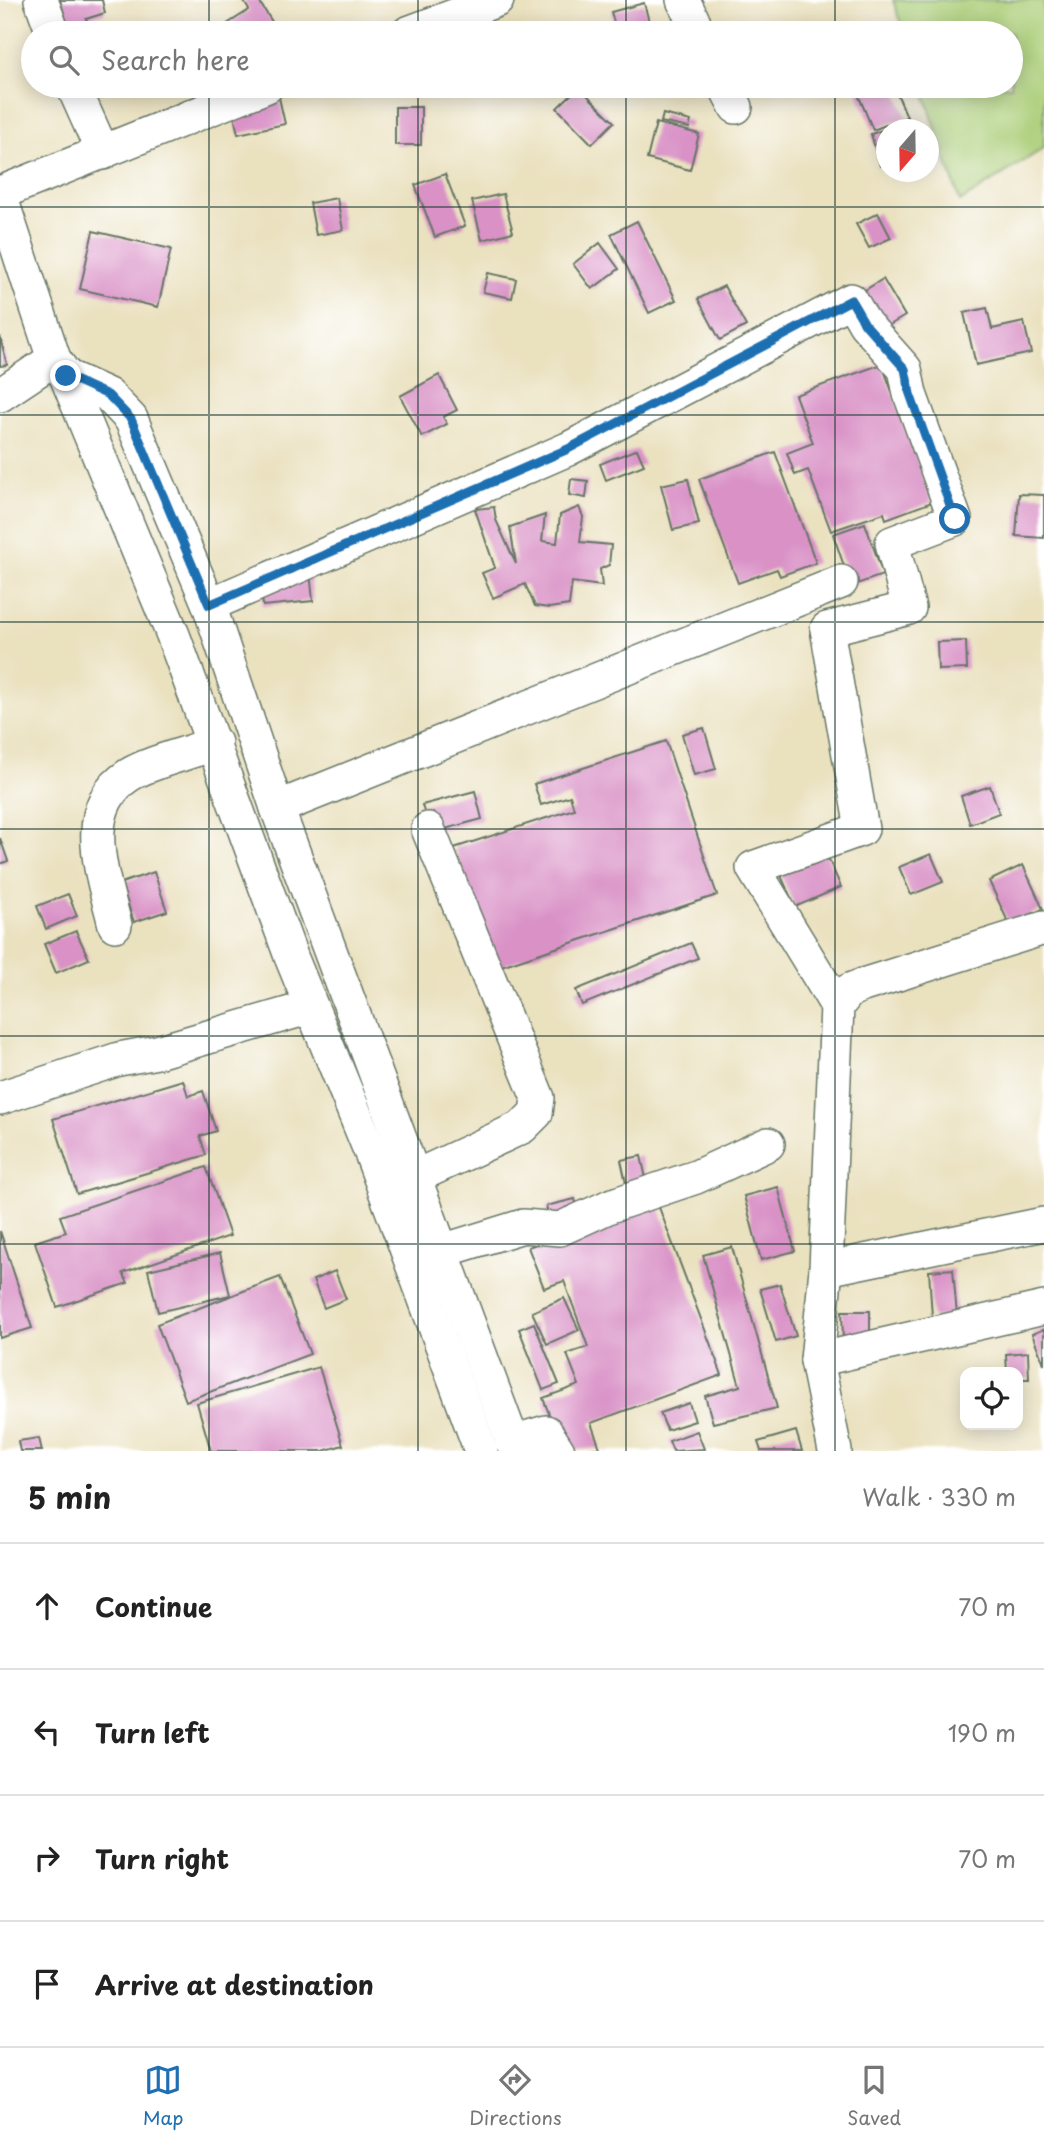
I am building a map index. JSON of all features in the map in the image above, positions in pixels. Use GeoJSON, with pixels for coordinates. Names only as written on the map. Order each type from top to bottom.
{"type":"FeatureCollection","features":[{"type":"Feature","properties":{"kind":"street"},"geometry":{"type":"LineString","coordinates":[[41,0],[49,21]]}},
{"type":"Feature","properties":{"kind":"street"},"geometry":{"type":"LineString","coordinates":[[440,21],[497,0]]}},
{"type":"Feature","properties":{"kind":"street"},"geometry":{"type":"LineString","coordinates":[[683,0],[693,21]]}},
{"type":"Feature","properties":{"kind":"street"},"geometry":{"type":"LineString","coordinates":[[78,98],[103,153]]}},
{"type":"Feature","properties":{"kind":"street"},"geometry":{"type":"LineString","coordinates":[[238,98],[0,194],[60,368],[215,743],[292,959],[371,1153],[503,1448]]}},
{"type":"Feature","properties":{"kind":"street"},"geometry":{"type":"LineString","coordinates":[[209,605],[568,449],[851,300],[865,324],[905,369],[910,394],[955,519],[892,543],[909,608],[827,629],[862,829],[753,868],[837,1006],[826,1269],[817,1360],[835,1451]]}},
{"type":"Feature","properties":{"kind":"street"},"geometry":{"type":"LineString","coordinates":[[0,395],[60,368]]}},
{"type":"Feature","properties":{"kind":"street"},"geometry":{"type":"LineString","coordinates":[[60,368],[108,395],[131,419],[209,605],[277,808],[442,1251],[503,1448]]}},
{"type":"Feature","properties":{"kind":"street"},"geometry":{"type":"LineString","coordinates":[[277,808],[841,582]]}},
{"type":"Feature","properties":{"kind":"street"},"geometry":{"type":"LineString","coordinates":[[115,925],[97,848],[99,818],[107,802],[129,775],[215,743]]}},
{"type":"Feature","properties":{"kind":"street"},"geometry":{"type":"LineString","coordinates":[[371,1153],[410,1162],[522,1127],[536,1113],[538,1098],[428,829]]}},
{"type":"Feature","properties":{"kind":"street"},"geometry":{"type":"LineString","coordinates":[[837,1006],[850,990],[863,985],[1044,928]]}},
{"type":"Feature","properties":{"kind":"street"},"geometry":{"type":"LineString","coordinates":[[292,959],[331,952]]}},
{"type":"Feature","properties":{"kind":"street"},"geometry":{"type":"LineString","coordinates":[[0,1098],[119,1059],[157,1052],[311,1006]]}},
{"type":"Feature","properties":{"kind":"street"},"geometry":{"type":"LineString","coordinates":[[442,1251],[523,1226],[560,1229],[610,1206],[696,1177],[768,1144]]}},
{"type":"Feature","properties":{"kind":"street"},"geometry":{"type":"LineString","coordinates":[[826,1269],[1044,1224]]}},
{"type":"Feature","properties":{"kind":"street"},"geometry":{"type":"LineString","coordinates":[[817,1360],[1044,1308]]}},
{"type":"Feature","properties":{"kind":"street"},"geometry":{"type":"LineString","coordinates":[[503,1448],[546,1432],[558,1451]]}},
{"type":"Feature","properties":{"kind":"green space"},"geometry":{"type":"Polygon","coordinates":[[[893,0],[1044,0],[1044,148],[960,202],[939,138],[939,119],[933,119],[926,98],[1023,98],[1023,21],[900,21],[893,0]]]}},
{"type":"Feature","properties":{"kind":"building"},"geometry":{"type":"Polygon","coordinates":[[[60,0],[102,0],[105,13],[87,21],[66,21],[60,0]]]}},
{"type":"Feature","properties":{"kind":"building"},"geometry":{"type":"Polygon","coordinates":[[[243,0],[258,0],[272,21],[232,21],[249,10],[243,0]]]}},
{"type":"Feature","properties":{"kind":"building"},"geometry":{"type":"Polygon","coordinates":[[[644,3],[649,21],[614,21],[611,12],[644,3]]]}},
{"type":"Feature","properties":{"kind":"building"},"geometry":{"type":"Polygon","coordinates":[[[254,98],[279,98],[285,124],[238,134],[231,103],[254,98]]]}},
{"type":"Feature","properties":{"kind":"building"},"geometry":{"type":"Polygon","coordinates":[[[567,98],[590,98],[614,122],[592,144],[557,108],[567,98]]]}},
{"type":"Feature","properties":{"kind":"building"},"geometry":{"type":"Polygon","coordinates":[[[860,98],[899,98],[907,117],[876,119],[876,129],[873,130],[860,98]]]}},
{"type":"Feature","properties":{"kind":"building"},"geometry":{"type":"Polygon","coordinates":[[[395,107],[421,107],[421,145],[395,145],[395,107]]]}},
{"type":"Feature","properties":{"kind":"building"},"geometry":{"type":"Polygon","coordinates":[[[663,114],[691,121],[689,128],[661,122],[663,114]]]}},
{"type":"Feature","properties":{"kind":"building"},"geometry":{"type":"Polygon","coordinates":[[[656,123],[699,134],[690,170],[647,159],[656,123]]]}},
{"type":"Feature","properties":{"kind":"building"},"geometry":{"type":"Polygon","coordinates":[[[876,132],[876,152],[871,134],[876,132]]]}},
{"type":"Feature","properties":{"kind":"building"},"geometry":{"type":"Polygon","coordinates":[[[445,174],[465,226],[435,237],[415,185],[445,174]]]}},
{"type":"Feature","properties":{"kind":"building"},"geometry":{"type":"Polygon","coordinates":[[[503,194],[513,232],[482,240],[472,201],[503,194]]]}},
{"type":"Feature","properties":{"kind":"building"},"geometry":{"type":"Polygon","coordinates":[[[337,198],[343,230],[316,235],[310,203],[337,198]]]}},
{"type":"Feature","properties":{"kind":"building"},"geometry":{"type":"Polygon","coordinates":[[[878,213],[891,238],[869,248],[856,224],[878,213]]]}},
{"type":"Feature","properties":{"kind":"building"},"geometry":{"type":"Polygon","coordinates":[[[637,221],[676,300],[649,313],[611,234],[637,221]]]}},
{"type":"Feature","properties":{"kind":"building"},"geometry":{"type":"Polygon","coordinates":[[[93,231],[171,249],[158,307],[80,289],[93,231]]]}},
{"type":"Feature","properties":{"kind":"building"},"geometry":{"type":"Polygon","coordinates":[[[600,243],[619,269],[592,289],[573,264],[600,243]]]}},
{"type":"Feature","properties":{"kind":"building"},"geometry":{"type":"Polygon","coordinates":[[[488,273],[516,279],[512,298],[483,292],[488,273]]]}},
{"type":"Feature","properties":{"kind":"building"},"geometry":{"type":"Polygon","coordinates":[[[883,279],[905,316],[876,333],[854,297],[883,279]]]}},
{"type":"Feature","properties":{"kind":"building"},"geometry":{"type":"Polygon","coordinates":[[[724,286],[746,326],[720,340],[698,299],[724,286]]]}},
{"type":"Feature","properties":{"kind":"building"},"geometry":{"type":"Polygon","coordinates":[[[987,308],[992,329],[1024,322],[1031,353],[976,365],[964,313],[987,308]]]}},
{"type":"Feature","properties":{"kind":"building"},"geometry":{"type":"Polygon","coordinates":[[[0,336],[7,365],[0,366],[0,336]]]}},
{"type":"Feature","properties":{"kind":"building"},"geometry":{"type":"Polygon","coordinates":[[[882,364],[932,502],[886,519],[884,513],[831,531],[808,470],[795,475],[787,453],[813,443],[795,395],[882,364]]]}},
{"type":"Feature","properties":{"kind":"building"},"geometry":{"type":"Polygon","coordinates":[[[439,375],[457,410],[443,417],[447,424],[422,437],[400,396],[439,375]]]}},
{"type":"Feature","properties":{"kind":"building"},"geometry":{"type":"Polygon","coordinates":[[[637,449],[644,465],[606,480],[600,464],[637,449]]]}},
{"type":"Feature","properties":{"kind":"building"},"geometry":{"type":"Polygon","coordinates":[[[775,452],[816,563],[780,576],[777,569],[738,583],[699,479],[775,452]]]}},
{"type":"Feature","properties":{"kind":"building"},"geometry":{"type":"Polygon","coordinates":[[[571,479],[588,481],[586,498],[569,495],[571,479]]]}},
{"type":"Feature","properties":{"kind":"building"},"geometry":{"type":"Polygon","coordinates":[[[688,479],[699,524],[673,530],[661,485],[688,479]]]}},
{"type":"Feature","properties":{"kind":"building"},"geometry":{"type":"Polygon","coordinates":[[[1019,494],[1044,495],[1044,538],[1016,536],[1019,494]]]}},
{"type":"Feature","properties":{"kind":"building"},"geometry":{"type":"Polygon","coordinates":[[[494,507],[496,520],[516,564],[510,527],[545,515],[542,541],[557,543],[560,515],[579,507],[583,517],[580,542],[611,545],[609,565],[600,569],[602,586],[572,582],[569,605],[549,608],[535,606],[525,584],[493,598],[482,573],[495,568],[475,509],[494,507]]]}},
{"type":"Feature","properties":{"kind":"building"},"geometry":{"type":"Polygon","coordinates":[[[865,523],[883,575],[851,586],[833,534],[865,523]]]}},
{"type":"Feature","properties":{"kind":"building"},"geometry":{"type":"Polygon","coordinates":[[[310,572],[313,601],[263,606],[260,578],[310,572]]]}},
{"type":"Feature","properties":{"kind":"building"},"geometry":{"type":"Polygon","coordinates":[[[966,641],[967,669],[938,670],[937,642],[966,641]]]}},
{"type":"Feature","properties":{"kind":"building"},"geometry":{"type":"Polygon","coordinates":[[[704,728],[716,769],[694,775],[682,734],[704,728]]]}},
{"type":"Feature","properties":{"kind":"building"},"geometry":{"type":"Polygon","coordinates":[[[666,741],[717,895],[495,968],[454,848],[574,809],[570,796],[541,805],[534,784],[666,741]]]}},
{"type":"Feature","properties":{"kind":"building"},"geometry":{"type":"Polygon","coordinates":[[[990,786],[999,813],[970,824],[961,796],[990,786]]]}},
{"type":"Feature","properties":{"kind":"building"},"geometry":{"type":"Polygon","coordinates":[[[475,791],[482,819],[430,833],[422,805],[475,791]]]}},
{"type":"Feature","properties":{"kind":"building"},"geometry":{"type":"Polygon","coordinates":[[[0,838],[8,861],[0,864],[0,838]]]}},
{"type":"Feature","properties":{"kind":"building"},"geometry":{"type":"Polygon","coordinates":[[[824,849],[841,887],[795,907],[778,869],[824,849]]]}},
{"type":"Feature","properties":{"kind":"building"},"geometry":{"type":"Polygon","coordinates":[[[931,854],[943,882],[911,895],[899,867],[931,854]]]}},
{"type":"Feature","properties":{"kind":"building"},"geometry":{"type":"Polygon","coordinates":[[[1023,865],[1043,909],[1009,924],[989,881],[1023,865]]]}},
{"type":"Feature","properties":{"kind":"building"},"geometry":{"type":"Polygon","coordinates":[[[154,872],[167,911],[134,922],[121,883],[154,872]]]}},
{"type":"Feature","properties":{"kind":"building"},"geometry":{"type":"Polygon","coordinates":[[[68,894],[77,916],[46,929],[37,906],[68,894]]]}},
{"type":"Feature","properties":{"kind":"building"},"geometry":{"type":"Polygon","coordinates":[[[76,931],[89,959],[56,973],[44,944],[76,931]]]}},
{"type":"Feature","properties":{"kind":"building"},"geometry":{"type":"Polygon","coordinates":[[[691,943],[698,958],[582,1005],[576,990],[691,943]]]}},
{"type":"Feature","properties":{"kind":"building"},"geometry":{"type":"Polygon","coordinates":[[[183,1080],[188,1096],[203,1091],[216,1131],[200,1136],[206,1155],[77,1194],[53,1119],[183,1080]]]}},
{"type":"Feature","properties":{"kind":"building"},"geometry":{"type":"Polygon","coordinates":[[[641,1156],[648,1187],[628,1192],[621,1160],[641,1156]]]}},
{"type":"Feature","properties":{"kind":"building"},"geometry":{"type":"Polygon","coordinates":[[[206,1167],[230,1236],[123,1273],[128,1283],[57,1307],[35,1242],[66,1232],[60,1216],[206,1167]]]}},
{"type":"Feature","properties":{"kind":"building"},"geometry":{"type":"Polygon","coordinates":[[[778,1187],[795,1251],[761,1260],[744,1196],[778,1187]]]}},
{"type":"Feature","properties":{"kind":"building"},"geometry":{"type":"Polygon","coordinates":[[[575,1199],[580,1217],[551,1225],[546,1206],[575,1199]]]}},
{"type":"Feature","properties":{"kind":"building"},"geometry":{"type":"Polygon","coordinates":[[[657,1202],[722,1375],[591,1423],[600,1448],[563,1451],[543,1398],[579,1385],[567,1354],[588,1347],[564,1281],[544,1288],[528,1247],[657,1202]]]}},
{"type":"Feature","properties":{"kind":"building"},"geometry":{"type":"Polygon","coordinates":[[[0,1231],[32,1328],[0,1338],[0,1231]]]}},
{"type":"Feature","properties":{"kind":"building"},"geometry":{"type":"Polygon","coordinates":[[[732,1247],[777,1408],[713,1423],[705,1396],[740,1386],[703,1255],[732,1247]]]}},
{"type":"Feature","properties":{"kind":"building"},"geometry":{"type":"Polygon","coordinates":[[[220,1253],[230,1295],[158,1312],[148,1270],[220,1253]]]}},
{"type":"Feature","properties":{"kind":"building"},"geometry":{"type":"Polygon","coordinates":[[[953,1269],[957,1316],[932,1317],[929,1271],[953,1269]]]}},
{"type":"Feature","properties":{"kind":"building"},"geometry":{"type":"Polygon","coordinates":[[[335,1271],[346,1299],[324,1308],[313,1280],[335,1271]]]}},
{"type":"Feature","properties":{"kind":"building"},"geometry":{"type":"Polygon","coordinates":[[[280,1277],[310,1354],[186,1401],[157,1324],[280,1277]]]}},
{"type":"Feature","properties":{"kind":"building"},"geometry":{"type":"Polygon","coordinates":[[[780,1284],[796,1336],[776,1342],[760,1289],[780,1284]]]}},
{"type":"Feature","properties":{"kind":"building"},"geometry":{"type":"Polygon","coordinates":[[[564,1298],[579,1330],[547,1344],[532,1312],[564,1298]]]}},
{"type":"Feature","properties":{"kind":"building"},"geometry":{"type":"Polygon","coordinates":[[[842,1311],[870,1311],[870,1338],[843,1339],[842,1311]]]}},
{"type":"Feature","properties":{"kind":"building"},"geometry":{"type":"Polygon","coordinates":[[[534,1323],[559,1384],[543,1390],[519,1329],[534,1323]]]}},
{"type":"Feature","properties":{"kind":"building"},"geometry":{"type":"Polygon","coordinates":[[[1044,1329],[1044,1364],[1032,1334],[1044,1329]]]}},
{"type":"Feature","properties":{"kind":"building"},"geometry":{"type":"Polygon","coordinates":[[[1028,1352],[1029,1379],[1023,1379],[1023,1367],[1007,1367],[1006,1354],[1028,1352]]]}},
{"type":"Feature","properties":{"kind":"building"},"geometry":{"type":"Polygon","coordinates":[[[319,1367],[343,1445],[323,1451],[211,1451],[197,1403],[319,1367]]]}},
{"type":"Feature","properties":{"kind":"building"},"geometry":{"type":"Polygon","coordinates":[[[689,1403],[695,1421],[667,1430],[660,1413],[689,1403]]]}},
{"type":"Feature","properties":{"kind":"building"},"geometry":{"type":"Polygon","coordinates":[[[697,1431],[704,1449],[673,1451],[669,1441],[697,1431]]]}},
{"type":"Feature","properties":{"kind":"building"},"geometry":{"type":"Polygon","coordinates":[[[796,1431],[802,1451],[761,1451],[758,1442],[796,1431]]]}},
{"type":"Feature","properties":{"kind":"building"},"geometry":{"type":"Polygon","coordinates":[[[39,1438],[42,1451],[20,1451],[18,1441],[39,1438]]]}},
{"type":"Feature","properties":{"kind":"route"},"geometry":{"type":"LineString","coordinates":[[66,376],[108,395],[131,419],[209,605],[568,449],[851,300],[865,324],[905,369],[910,394],[955,519]]}}]}
